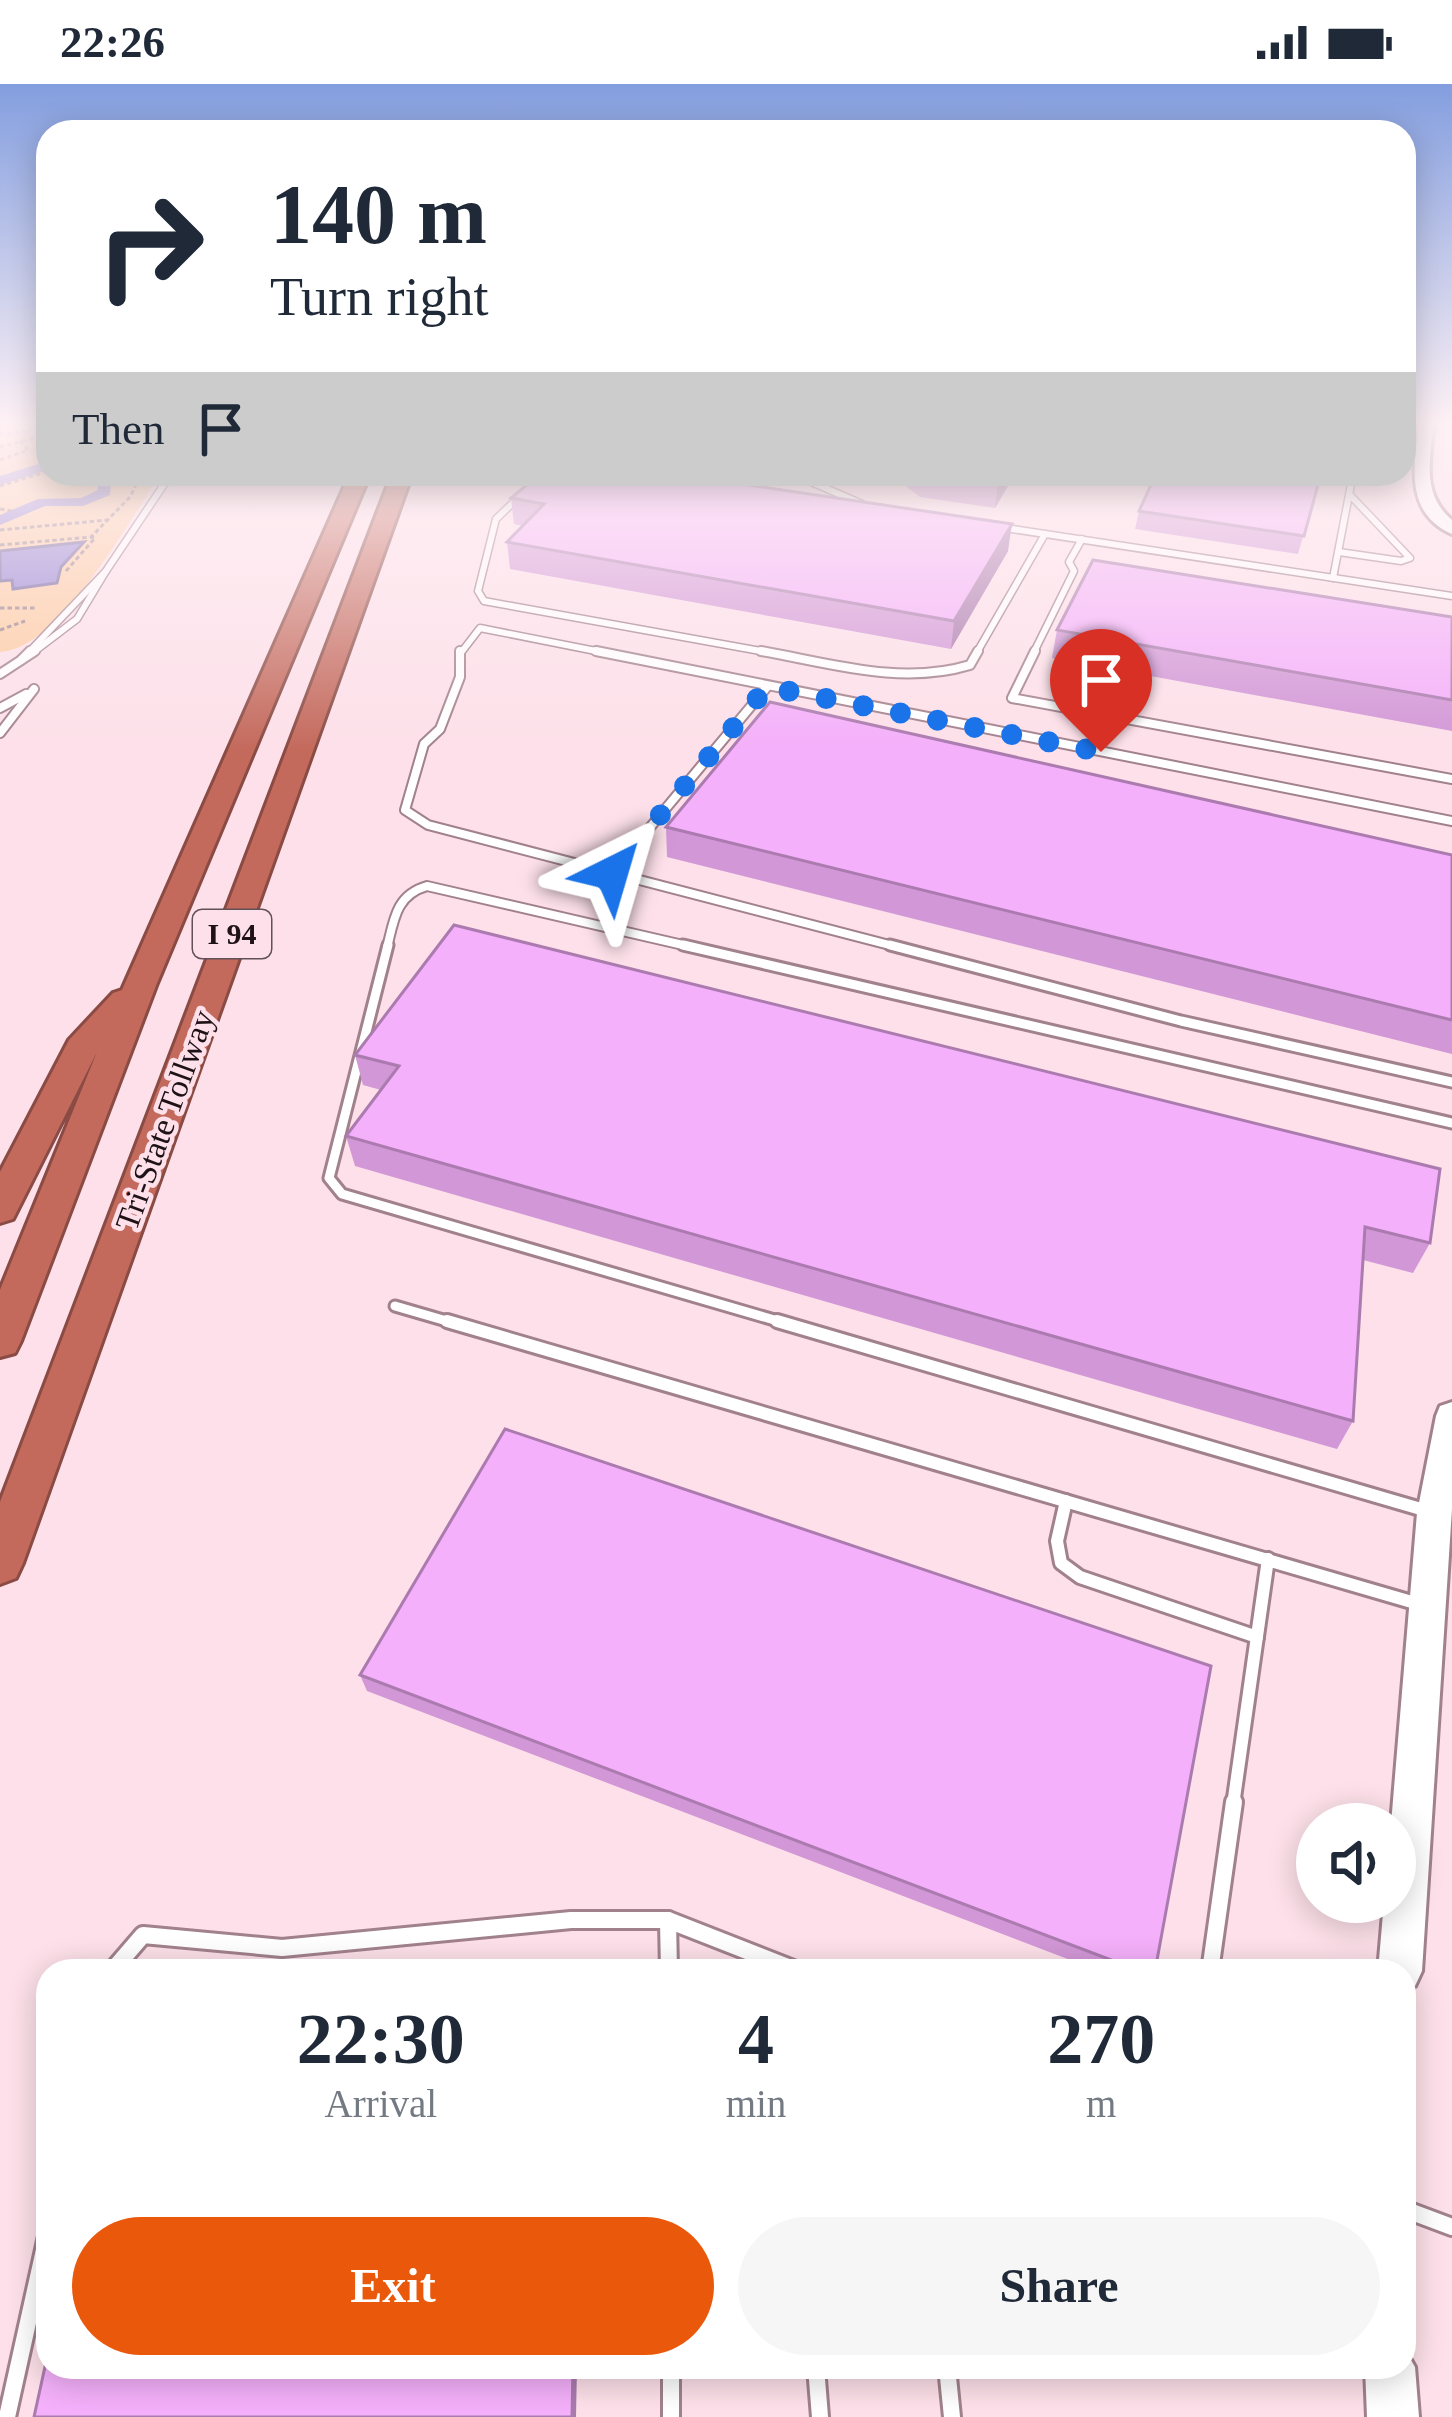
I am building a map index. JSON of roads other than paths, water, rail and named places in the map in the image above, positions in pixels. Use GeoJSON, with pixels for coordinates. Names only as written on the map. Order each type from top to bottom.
{"type":"FeatureCollection","features":[{"type":"Feature","properties":{"kind":"highway","name":"Tri-State Tollway"},"geometry":{"type":"LineString","coordinates":[[0,1341],[141,982],[335,531]]}},
{"type":"Feature","properties":{"kind":"highway","name":"Tri-State Tollway"},"geometry":{"type":"LineString","coordinates":[[0,1563],[381,531]]}},
{"type":"Feature","properties":{"kind":"highway"},"geometry":{"type":"LineString","coordinates":[[0,1209],[81,1048],[141,982]]}},
{"type":"Feature","properties":{"kind":"street"},"geometry":{"type":"LineString","coordinates":[[1401,1959],[1434,1513],[1452,1416]]}},
{"type":"Feature","properties":{"kind":"street"},"geometry":{"type":"LineString","coordinates":[[1391,2379],[1394,2417]]}},
{"type":"Feature","properties":{"kind":"lane"},"geometry":{"type":"LineString","coordinates":[[0,674],[76,620],[102,586],[106,571],[133,531]]}},
{"type":"Feature","properties":{"kind":"lane"},"geometry":{"type":"LineString","coordinates":[[493,531],[478,591],[484,601],[888,674],[937,675],[970,665],[1045,534]]}},
{"type":"Feature","properties":{"kind":"lane"},"geometry":{"type":"LineString","coordinates":[[1025,531],[1452,596]]}},
{"type":"Feature","properties":{"kind":"lane"},"geometry":{"type":"LineString","coordinates":[[1333,578],[1343,531]]}},
{"type":"Feature","properties":{"kind":"lane"},"geometry":{"type":"LineString","coordinates":[[1339,552],[1401,561],[1410,558],[1384,531]]}},
{"type":"Feature","properties":{"kind":"lane"},"geometry":{"type":"LineString","coordinates":[[1074,571],[1069,562],[1082,539]]}},
{"type":"Feature","properties":{"kind":"lane"},"geometry":{"type":"LineString","coordinates":[[1074,571],[1094,574]]}},
{"type":"Feature","properties":{"kind":"lane"},"geometry":{"type":"LineString","coordinates":[[1074,571],[1012,698],[1452,778]]}},
{"type":"Feature","properties":{"kind":"lane"},"geometry":{"type":"LineString","coordinates":[[1411,606],[1414,590]]}},
{"type":"Feature","properties":{"kind":"lane"},"geometry":{"type":"LineString","coordinates":[[1452,821],[480,628],[460,650],[455,690],[440,729],[424,744],[405,810],[428,825],[1181,1021],[1452,1082]]}},
{"type":"Feature","properties":{"kind":"lane"},"geometry":{"type":"LineString","coordinates":[[612,873],[767,687]]}},
{"type":"Feature","properties":{"kind":"lane"},"geometry":{"type":"LineString","coordinates":[[0,708],[34,689],[0,734]]}},
{"type":"Feature","properties":{"kind":"lane"},"geometry":{"type":"LineString","coordinates":[[1434,1513],[342,1194],[329,1178],[398,905],[410,891],[427,886],[1452,1123]]}},
{"type":"Feature","properties":{"kind":"lane"},"geometry":{"type":"LineString","coordinates":[[395,1306],[1426,1606]]}},
{"type":"Feature","properties":{"kind":"lane"},"geometry":{"type":"LineString","coordinates":[[1066,1501],[1057,1541],[1061,1563],[1080,1577],[1257,1637]]}},
{"type":"Feature","properties":{"kind":"lane"},"geometry":{"type":"LineString","coordinates":[[1212,1959],[1268,1559]]}},
{"type":"Feature","properties":{"kind":"lane"},"geometry":{"type":"LineString","coordinates":[[122,1959],[143,1935],[283,1948],[571,1920],[668,1921],[759,1959]]}},
{"type":"Feature","properties":{"kind":"lane"},"geometry":{"type":"LineString","coordinates":[[668,1921],[669,1959]]}},
{"type":"Feature","properties":{"kind":"lane"},"geometry":{"type":"LineString","coordinates":[[1416,2214],[1452,2227]]}},
{"type":"Feature","properties":{"kind":"lane"},"geometry":{"type":"LineString","coordinates":[[7,2417],[36,2286]]}},
{"type":"Feature","properties":{"kind":"lane"},"geometry":{"type":"LineString","coordinates":[[670,2379],[671,2417]]}},
{"type":"Feature","properties":{"kind":"lane"},"geometry":{"type":"LineString","coordinates":[[817,2379],[820,2417]]}},
{"type":"Feature","properties":{"kind":"lane"},"geometry":{"type":"LineString","coordinates":[[948,2379],[952,2417]]}}]}
